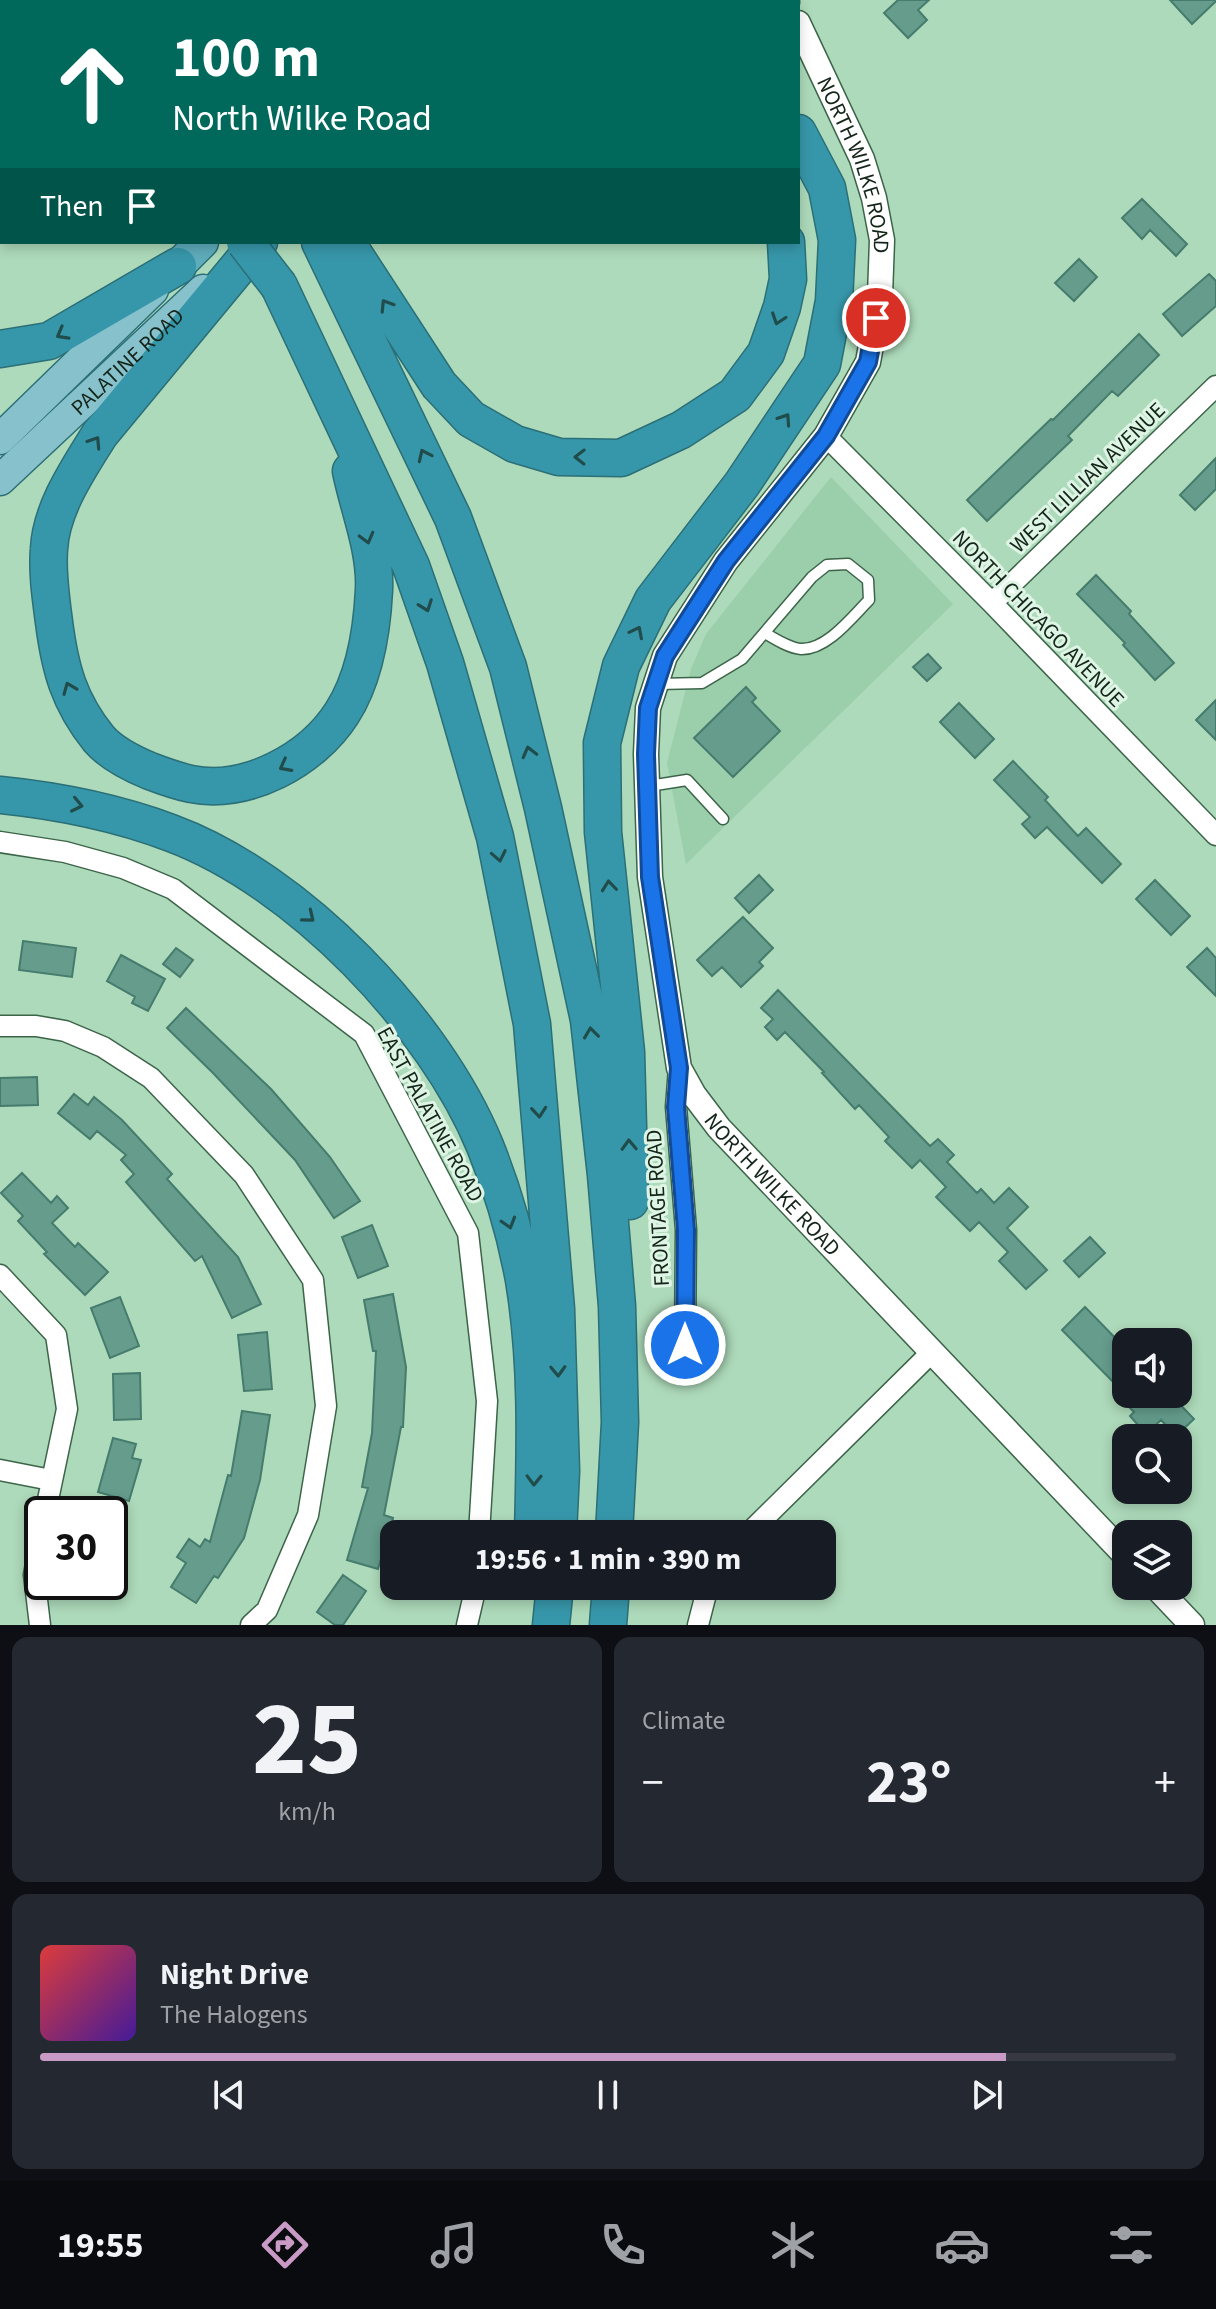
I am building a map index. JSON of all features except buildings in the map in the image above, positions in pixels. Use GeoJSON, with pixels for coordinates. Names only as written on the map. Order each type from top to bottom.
{"type":"FeatureCollection","features":[{"type":"Feature","properties":{"kind":"highway"},"geometry":{"type":"LineString","coordinates":[[617,1306],[631,1178],[626,1052],[603,832],[602,743],[621,666],[653,600],[742,484],[822,364],[834,301],[837,240],[827,188],[800,137]]}},
{"type":"Feature","properties":{"kind":"highway"},"geometry":{"type":"LineString","coordinates":[[246,244],[283,295]]}},
{"type":"Feature","properties":{"kind":"highway"},"geometry":{"type":"LineString","coordinates":[[254,244],[100,434],[58,510],[49,548],[51,596],[67,690],[101,741],[121,757],[193,785],[249,780],[300,758],[326,735],[344,711],[359,676],[368,638],[374,589],[371,551],[355,492],[338,407]]}},
{"type":"Feature","properties":{"kind":"highway"},"geometry":{"type":"LineString","coordinates":[[257,244],[338,407],[411,566],[445,663],[495,837],[529,1009],[556,1309],[561,1471],[559,1520]]}},
{"type":"Feature","properties":{"kind":"highway"},"geometry":{"type":"LineString","coordinates":[[336,248],[439,385],[471,419],[515,444],[559,457],[621,458],[681,430],[735,395],[766,353],[782,307],[788,279],[786,244]]}},
{"type":"Feature","properties":{"kind":"highway"},"geometry":{"type":"LineString","coordinates":[[336,248],[453,518],[508,667],[543,808],[589,1020],[605,1159],[617,1306],[620,1422],[615,1520]]}},
{"type":"Feature","properties":{"kind":"highway"},"geometry":{"type":"LineString","coordinates":[[0,349],[49,341],[190,254]]}},
{"type":"Feature","properties":{"kind":"highway"},"geometry":{"type":"LineString","coordinates":[[0,795],[82,806],[173,834],[221,857],[270,888],[342,946],[402,1010],[435,1056],[485,1146],[512,1230],[530,1321],[535,1390],[533,1520]]}},
{"type":"Feature","properties":{"kind":"highway"},"geometry":{"type":"LineString","coordinates":[[529,1625],[530,1600]]}},
{"type":"Feature","properties":{"kind":"highway"},"geometry":{"type":"LineString","coordinates":[[551,1625],[554,1600]]}},
{"type":"Feature","properties":{"kind":"highway"},"geometry":{"type":"LineString","coordinates":[[608,1625],[610,1600]]}},
{"type":"Feature","properties":{"kind":"main road","name":"PALATINE ROAD"},"geometry":{"type":"LineString","coordinates":[[0,480],[254,244]]}},
{"type":"Feature","properties":{"kind":"main road","name":"PALATINE ROAD"},"geometry":{"type":"LineString","coordinates":[[0,439],[190,254]]}},
{"type":"Feature","properties":{"kind":"street","name":"NORTH WILKE ROAD"},"geometry":{"type":"LineString","coordinates":[[800,27],[862,159],[874,198],[882,240],[880,296],[868,362],[826,436],[726,561],[665,656],[648,708],[650,877],[679,1068],[694,1095],[719,1128],[1112,1541]]}},
{"type":"Feature","properties":{"kind":"street","name":"WEST LILLIAN AVENUE"},"geometry":{"type":"LineString","coordinates":[[992,603],[1216,386]]}},
{"type":"Feature","properties":{"kind":"street","name":"NORTH CHICAGO AVENUE"},"geometry":{"type":"LineString","coordinates":[[826,436],[1216,835]]}},
{"type":"Feature","properties":{"kind":"street","name":"EAST PALATINE ROAD"},"geometry":{"type":"LineString","coordinates":[[0,842],[65,852],[123,868],[173,889],[364,1034],[468,1233],[487,1401],[480,1520]]}},
{"type":"Feature","properties":{"kind":"street"},"geometry":{"type":"LineString","coordinates":[[0,1026],[36,1026],[65,1031],[103,1047],[151,1078],[244,1175],[313,1280],[326,1406],[308,1515],[267,1610],[251,1625]]}},
{"type":"Feature","properties":{"kind":"street","name":"FRONTAGE ROAD"},"geometry":{"type":"LineString","coordinates":[[679,1068],[676,1107],[686,1230],[685,1345]]}},
{"type":"Feature","properties":{"kind":"street"},"geometry":{"type":"LineString","coordinates":[[0,1275],[56,1335],[67,1409],[48,1496]]}},
{"type":"Feature","properties":{"kind":"street"},"geometry":{"type":"LineString","coordinates":[[762,1520],[933,1351]]}},
{"type":"Feature","properties":{"kind":"street"},"geometry":{"type":"LineString","coordinates":[[0,1470],[51,1480]]}},
{"type":"Feature","properties":{"kind":"street"},"geometry":{"type":"LineString","coordinates":[[37,1600],[40,1625]]}},
{"type":"Feature","properties":{"kind":"street"},"geometry":{"type":"LineString","coordinates":[[467,1625],[473,1600]]}},
{"type":"Feature","properties":{"kind":"street"},"geometry":{"type":"LineString","coordinates":[[698,1625],[704,1600]]}},
{"type":"Feature","properties":{"kind":"street"},"geometry":{"type":"LineString","coordinates":[[1168,1600],[1192,1625]]}},
{"type":"Feature","properties":{"kind":"lane"},"geometry":{"type":"LineString","coordinates":[[656,684],[702,683],[742,659],[812,577],[827,565],[848,564],[868,580],[869,600],[819,645],[801,649],[765,633]]}},
{"type":"Feature","properties":{"kind":"lane"},"geometry":{"type":"LineString","coordinates":[[647,786],[687,780],[723,819]]}},
{"type":"Feature","properties":{"kind":"shaded area"},"geometry":{"type":"Polygon","coordinates":[[[831,477],[953,604],[686,864],[667,763],[691,669],[706,634],[831,477]]]}},
{"type":"Feature","properties":{"kind":"route"},"geometry":{"type":"LineString","coordinates":[[685,1345],[686,1230],[676,1107],[679,1068],[650,877],[646,754],[648,708],[665,656],[726,561],[826,436],[868,362],[876,318]]}}]}
